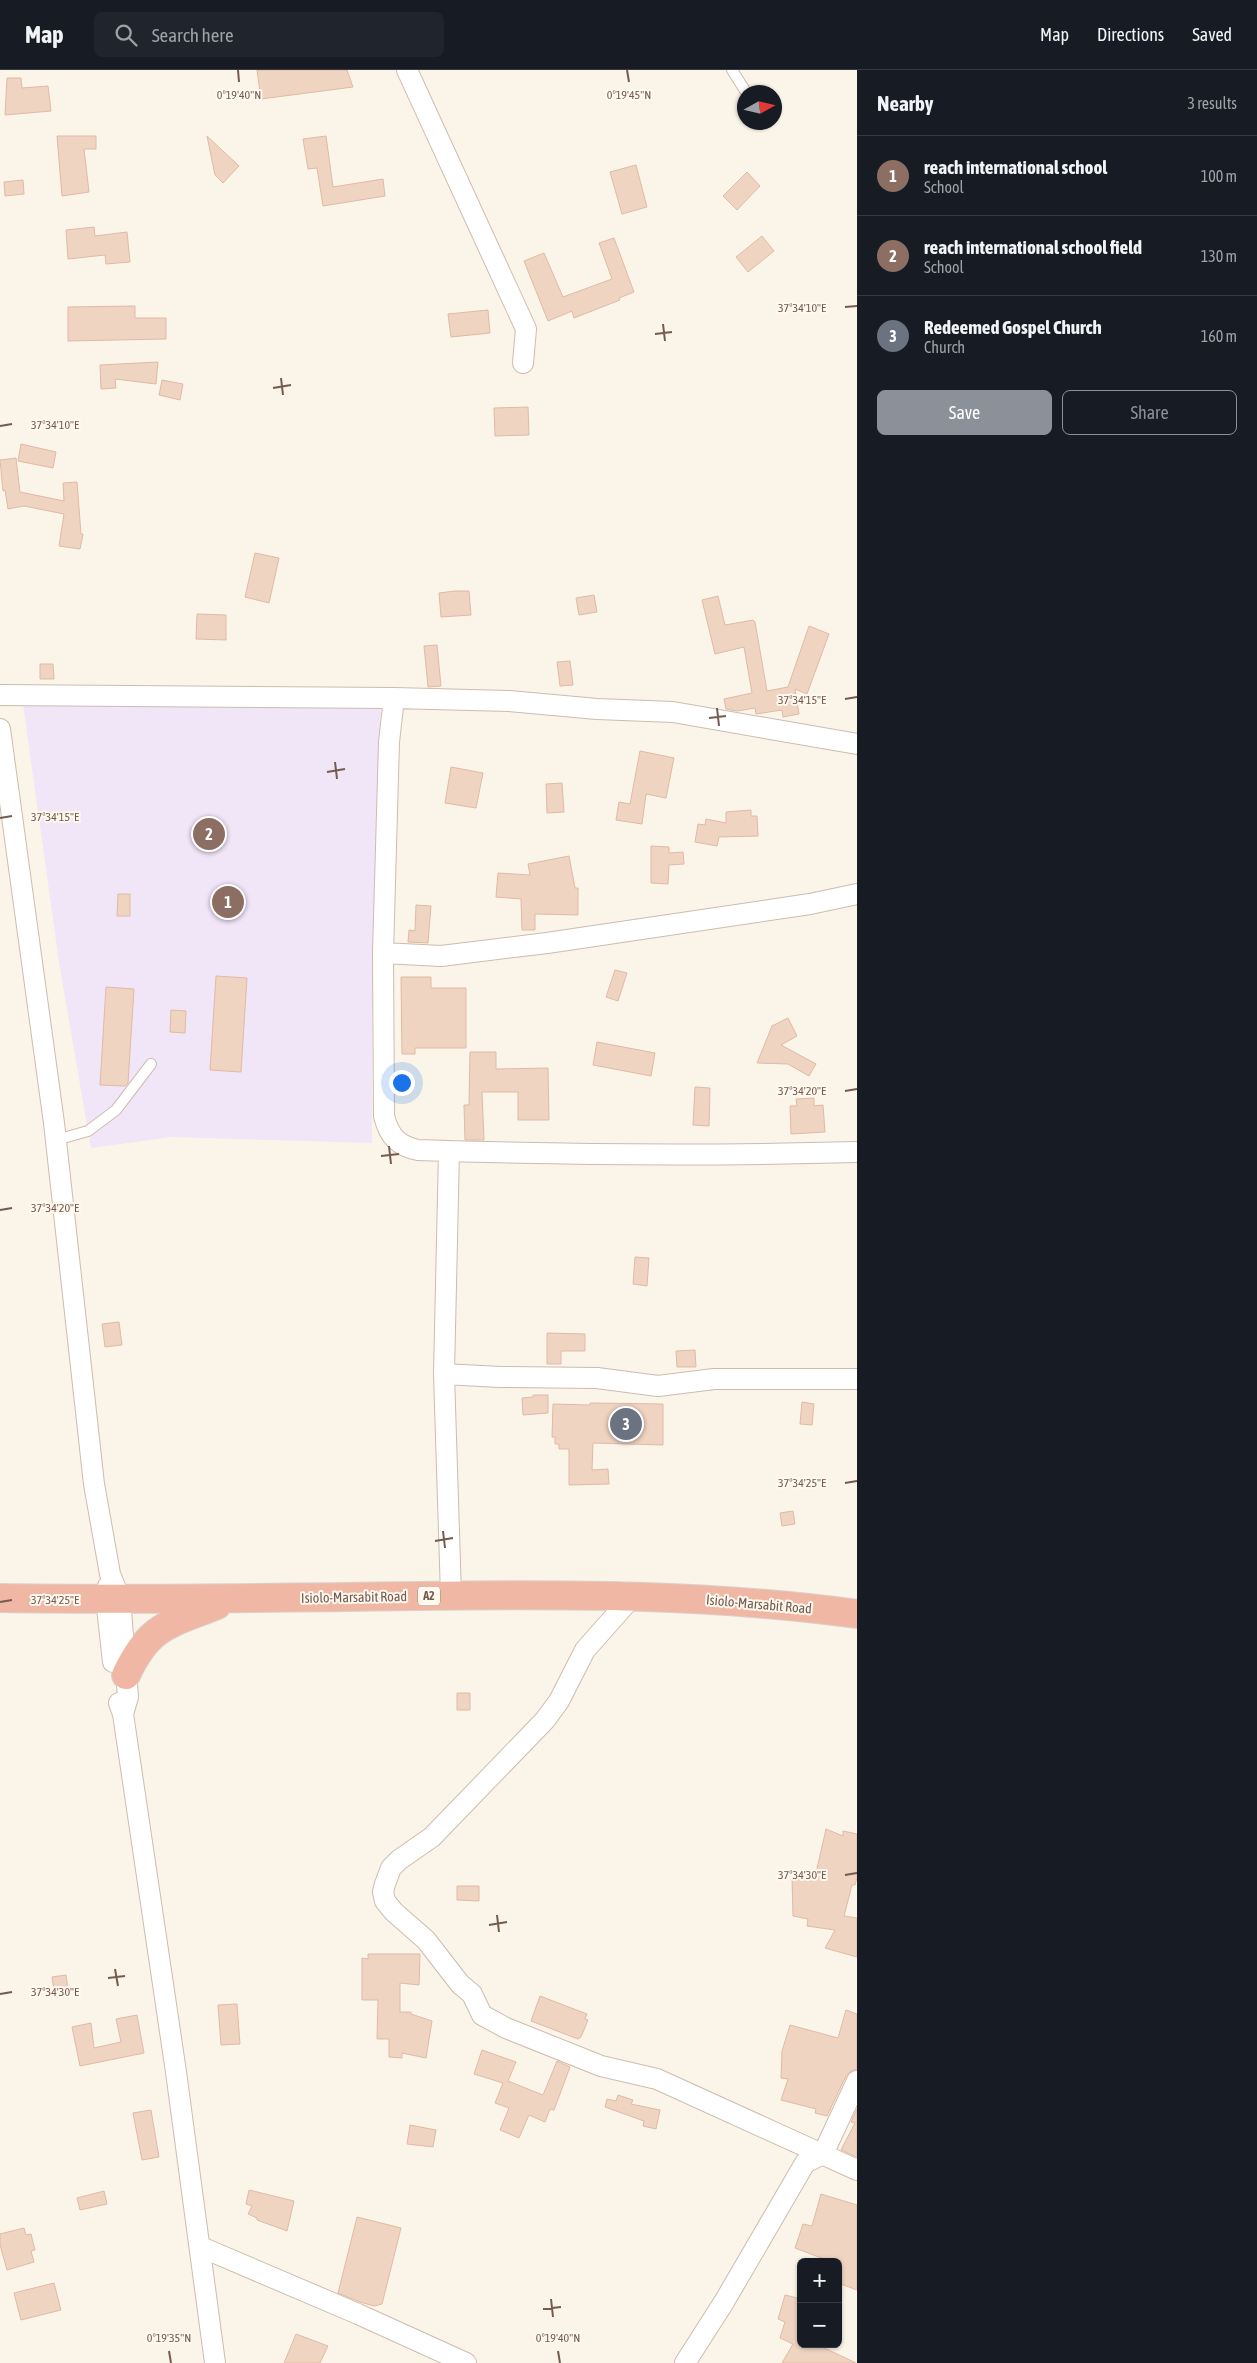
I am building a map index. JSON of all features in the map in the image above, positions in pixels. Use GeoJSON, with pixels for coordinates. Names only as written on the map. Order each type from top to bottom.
{"type":"FeatureCollection","features":[{"type":"Feature","properties":{"kind":"highway","name":"Isiolo-Marsabit Road"},"geometry":{"type":"LineString","coordinates":[[0,1598],[112,1591],[233,1599],[451,1595],[632,1597],[732,1601],[857,1614]]}},
{"type":"Feature","properties":{"kind":"highway"},"geometry":{"type":"LineString","coordinates":[[126,1675],[139,1649],[153,1634],[169,1623],[233,1599]]}},
{"type":"Feature","properties":{"kind":"street"},"geometry":{"type":"LineString","coordinates":[[407,70],[526,329],[523,363]]}},
{"type":"Feature","properties":{"kind":"street"},"geometry":{"type":"LineString","coordinates":[[0,695],[394,698],[508,701],[596,709],[673,712],[857,744]]}},
{"type":"Feature","properties":{"kind":"street"},"geometry":{"type":"LineString","coordinates":[[394,698],[390,742],[383,952],[384,1116],[387,1130],[394,1139],[406,1148],[449,1151],[643,1155],[857,1152]]}},
{"type":"Feature","properties":{"kind":"street"},"geometry":{"type":"LineString","coordinates":[[0,729],[56,1140],[94,1484],[126,1675],[128,1697],[123,1714]]}},
{"type":"Feature","properties":{"kind":"street"},"geometry":{"type":"LineString","coordinates":[[383,952],[441,956],[547,943],[810,904],[857,894]]}},
{"type":"Feature","properties":{"kind":"street"},"geometry":{"type":"LineString","coordinates":[[449,1151],[444,1374],[451,1595]]}},
{"type":"Feature","properties":{"kind":"street"},"geometry":{"type":"LineString","coordinates":[[444,1374],[500,1377],[597,1378],[658,1386],[714,1379],[857,1379]]}},
{"type":"Feature","properties":{"kind":"street"},"geometry":{"type":"LineString","coordinates":[[112,1591],[118,1698],[123,1714],[215,2363]]}},
{"type":"Feature","properties":{"kind":"street"},"geometry":{"type":"LineString","coordinates":[[632,1597],[585,1650],[559,1701],[545,1720],[432,1837],[399,1860],[391,1868],[383,1892],[385,1901],[394,1912],[426,1940],[460,1984],[472,1994],[482,2015],[506,2028],[601,2066],[657,2079],[857,2170]]}},
{"type":"Feature","properties":{"kind":"street"},"geometry":{"type":"LineString","coordinates":[[684,2363],[724,2302],[805,2163],[823,2154],[857,2081]]}},
{"type":"Feature","properties":{"kind":"street"},"geometry":{"type":"LineString","coordinates":[[200,2247],[358,2314],[466,2363]]}},
{"type":"Feature","properties":{"kind":"lane"},"geometry":{"type":"LineString","coordinates":[[732,70],[742,85]]}},
{"type":"Feature","properties":{"kind":"lane"},"geometry":{"type":"LineString","coordinates":[[56,1140],[88,1131],[116,1110],[151,1064]]}},
{"type":"Feature","properties":{"kind":"shaded area"},"geometry":{"type":"Polygon","coordinates":[[[23,704],[381,706],[372,1025],[372,1143],[172,1137],[91,1148],[59,962],[23,704]]]}},
{"type":"Feature","properties":{"kind":"building"},"geometry":{"type":"Polygon","coordinates":[[[257,70],[347,70],[353,87],[261,99],[257,70]]]}},
{"type":"Feature","properties":{"kind":"building"},"geometry":{"type":"Polygon","coordinates":[[[7,78],[21,78],[22,88],[48,86],[51,111],[5,115],[7,78]]]}},
{"type":"Feature","properties":{"kind":"building"},"geometry":{"type":"Polygon","coordinates":[[[57,136],[96,136],[96,149],[84,149],[89,192],[62,196],[57,136]]]}},
{"type":"Feature","properties":{"kind":"building"},"geometry":{"type":"Polygon","coordinates":[[[207,136],[239,166],[223,183],[215,175],[207,136]]]}},
{"type":"Feature","properties":{"kind":"building"},"geometry":{"type":"Polygon","coordinates":[[[326,136],[333,187],[383,179],[385,196],[323,206],[317,168],[308,169],[303,139],[326,136]]]}},
{"type":"Feature","properties":{"kind":"building"},"geometry":{"type":"Polygon","coordinates":[[[636,165],[647,207],[622,214],[610,172],[636,165]]]}},
{"type":"Feature","properties":{"kind":"building"},"geometry":{"type":"Polygon","coordinates":[[[747,172],[760,186],[737,210],[723,196],[747,172]]]}},
{"type":"Feature","properties":{"kind":"building"},"geometry":{"type":"Polygon","coordinates":[[[23,180],[24,194],[5,196],[4,182],[23,180]]]}},
{"type":"Feature","properties":{"kind":"building"},"geometry":{"type":"Polygon","coordinates":[[[94,227],[95,236],[127,232],[130,262],[106,264],[105,255],[68,259],[66,230],[94,227]]]}},
{"type":"Feature","properties":{"kind":"building"},"geometry":{"type":"Polygon","coordinates":[[[762,236],[774,251],[748,272],[736,257],[762,236]]]}},
{"type":"Feature","properties":{"kind":"building"},"geometry":{"type":"Polygon","coordinates":[[[614,238],[634,292],[619,298],[620,300],[574,318],[572,311],[548,321],[524,261],[544,253],[563,297],[612,279],[599,243],[614,238]]]}},
{"type":"Feature","properties":{"kind":"building"},"geometry":{"type":"Polygon","coordinates":[[[135,306],[135,318],[166,318],[166,339],[68,341],[68,307],[135,306]]]}},
{"type":"Feature","properties":{"kind":"building"},"geometry":{"type":"Polygon","coordinates":[[[488,310],[490,333],[451,337],[448,314],[488,310]]]}},
{"type":"Feature","properties":{"kind":"building"},"geometry":{"type":"Polygon","coordinates":[[[158,362],[156,384],[115,379],[116,388],[101,389],[100,365],[158,362]]]}},
{"type":"Feature","properties":{"kind":"building"},"geometry":{"type":"Polygon","coordinates":[[[162,380],[183,384],[180,400],[159,395],[162,380]]]}},
{"type":"Feature","properties":{"kind":"building"},"geometry":{"type":"Polygon","coordinates":[[[528,407],[529,435],[495,436],[494,408],[528,407]]]}},
{"type":"Feature","properties":{"kind":"building"},"geometry":{"type":"Polygon","coordinates":[[[21,444],[56,452],[53,468],[18,461],[21,444]]]}},
{"type":"Feature","properties":{"kind":"building"},"geometry":{"type":"Polygon","coordinates":[[[16,458],[20,492],[64,501],[63,483],[77,482],[81,534],[83,534],[80,549],[59,546],[64,514],[24,506],[8,509],[5,490],[3,491],[0,460],[16,458]]]}},
{"type":"Feature","properties":{"kind":"building"},"geometry":{"type":"Polygon","coordinates":[[[255,553],[279,558],[269,603],[245,597],[255,553]]]}},
{"type":"Feature","properties":{"kind":"building"},"geometry":{"type":"Polygon","coordinates":[[[469,591],[471,615],[441,617],[439,593],[469,591]]]}},
{"type":"Feature","properties":{"kind":"building"},"geometry":{"type":"Polygon","coordinates":[[[594,595],[597,612],[579,615],[576,598],[594,595]]]}},
{"type":"Feature","properties":{"kind":"building"},"geometry":{"type":"Polygon","coordinates":[[[718,596],[725,625],[753,620],[755,622],[767,691],[788,687],[809,626],[829,634],[807,694],[795,689],[799,714],[783,717],[782,710],[756,714],[755,708],[737,711],[726,709],[724,699],[752,693],[744,647],[715,654],[702,600],[718,596]]]}},
{"type":"Feature","properties":{"kind":"building"},"geometry":{"type":"Polygon","coordinates":[[[197,614],[226,615],[226,640],[196,639],[197,614]]]}},
{"type":"Feature","properties":{"kind":"building"},"geometry":{"type":"Polygon","coordinates":[[[437,645],[441,686],[428,687],[424,646],[437,645]]]}},
{"type":"Feature","properties":{"kind":"building"},"geometry":{"type":"Polygon","coordinates":[[[570,661],[573,685],[560,686],[557,662],[570,661]]]}},
{"type":"Feature","properties":{"kind":"building"},"geometry":{"type":"Polygon","coordinates":[[[40,664],[53,664],[54,679],[40,679],[40,664]]]}},
{"type":"Feature","properties":{"kind":"building"},"geometry":{"type":"Polygon","coordinates":[[[640,751],[674,758],[666,798],[646,794],[642,824],[616,820],[619,802],[630,804],[640,751]]]}},
{"type":"Feature","properties":{"kind":"building"},"geometry":{"type":"Polygon","coordinates":[[[451,767],[483,773],[476,808],[445,803],[451,767]]]}},
{"type":"Feature","properties":{"kind":"building"},"geometry":{"type":"Polygon","coordinates":[[[562,783],[564,812],[547,813],[546,784],[562,783]]]}},
{"type":"Feature","properties":{"kind":"building"},"geometry":{"type":"Polygon","coordinates":[[[751,810],[751,816],[757,816],[758,836],[719,837],[717,846],[695,842],[698,824],[705,825],[706,819],[726,823],[726,812],[751,810]]]}},
{"type":"Feature","properties":{"kind":"building"},"geometry":{"type":"Polygon","coordinates":[[[651,846],[669,847],[669,853],[683,852],[684,864],[669,865],[668,884],[651,883],[651,846]]]}},
{"type":"Feature","properties":{"kind":"building"},"geometry":{"type":"Polygon","coordinates":[[[569,856],[575,888],[578,888],[578,915],[535,914],[535,930],[522,930],[521,899],[496,897],[498,873],[530,875],[528,864],[569,856]]]}},
{"type":"Feature","properties":{"kind":"building"},"geometry":{"type":"Polygon","coordinates":[[[118,894],[130,894],[130,916],[117,916],[118,894]]]}},
{"type":"Feature","properties":{"kind":"building"},"geometry":{"type":"Polygon","coordinates":[[[416,905],[431,906],[428,943],[408,942],[409,930],[415,931],[416,905]]]}},
{"type":"Feature","properties":{"kind":"building"},"geometry":{"type":"Polygon","coordinates":[[[615,970],[627,973],[618,1001],[606,997],[615,970]]]}},
{"type":"Feature","properties":{"kind":"building"},"geometry":{"type":"Polygon","coordinates":[[[216,976],[247,978],[241,1072],[210,1070],[216,976]]]}},
{"type":"Feature","properties":{"kind":"building"},"geometry":{"type":"Polygon","coordinates":[[[401,977],[431,977],[431,988],[466,988],[466,1048],[415,1048],[415,1054],[402,1054],[401,977]]]}},
{"type":"Feature","properties":{"kind":"building"},"geometry":{"type":"Polygon","coordinates":[[[106,987],[134,989],[128,1083],[125,1086],[100,1085],[106,987]]]}},
{"type":"Feature","properties":{"kind":"building"},"geometry":{"type":"Polygon","coordinates":[[[171,1010],[186,1011],[185,1033],[170,1032],[171,1010]]]}},
{"type":"Feature","properties":{"kind":"building"},"geometry":{"type":"Polygon","coordinates":[[[788,1018],[797,1036],[781,1045],[816,1064],[809,1076],[788,1064],[757,1063],[772,1026],[788,1018]]]}},
{"type":"Feature","properties":{"kind":"building"},"geometry":{"type":"Polygon","coordinates":[[[597,1042],[655,1053],[651,1076],[593,1065],[597,1042]]]}},
{"type":"Feature","properties":{"kind":"building"},"geometry":{"type":"Polygon","coordinates":[[[470,1052],[496,1052],[496,1069],[548,1068],[549,1120],[518,1120],[518,1092],[482,1092],[484,1140],[465,1140],[464,1105],[469,1105],[470,1052]]]}},
{"type":"Feature","properties":{"kind":"building"},"geometry":{"type":"Polygon","coordinates":[[[695,1087],[710,1088],[709,1126],[693,1125],[695,1087]]]}},
{"type":"Feature","properties":{"kind":"building"},"geometry":{"type":"Polygon","coordinates":[[[814,1098],[814,1106],[823,1105],[825,1132],[791,1134],[790,1106],[797,1106],[796,1099],[814,1098]]]}},
{"type":"Feature","properties":{"kind":"building"},"geometry":{"type":"Polygon","coordinates":[[[635,1257],[649,1258],[647,1286],[633,1284],[635,1257]]]}},
{"type":"Feature","properties":{"kind":"building"},"geometry":{"type":"Polygon","coordinates":[[[119,1322],[122,1345],[105,1347],[102,1324],[119,1322]]]}},
{"type":"Feature","properties":{"kind":"building"},"geometry":{"type":"Polygon","coordinates":[[[547,1333],[585,1334],[585,1351],[561,1351],[561,1364],[547,1364],[547,1333]]]}},
{"type":"Feature","properties":{"kind":"building"},"geometry":{"type":"Polygon","coordinates":[[[695,1350],[696,1367],[677,1367],[676,1351],[695,1350]]]}},
{"type":"Feature","properties":{"kind":"building"},"geometry":{"type":"Polygon","coordinates":[[[533,1395],[548,1395],[548,1413],[523,1415],[522,1398],[533,1397],[533,1395]]]}},
{"type":"Feature","properties":{"kind":"building"},"geometry":{"type":"Polygon","coordinates":[[[802,1402],[814,1404],[812,1425],[800,1424],[802,1402]]]}},
{"type":"Feature","properties":{"kind":"building"},"geometry":{"type":"Polygon","coordinates":[[[590,1403],[663,1404],[663,1445],[593,1443],[592,1470],[608,1469],[609,1484],[569,1485],[569,1449],[559,1449],[559,1444],[555,1444],[555,1437],[552,1437],[553,1404],[590,1405],[590,1403]]]}},
{"type":"Feature","properties":{"kind":"building"},"geometry":{"type":"Polygon","coordinates":[[[793,1511],[795,1524],[782,1526],[780,1513],[793,1511]]]}},
{"type":"Feature","properties":{"kind":"building"},"geometry":{"type":"Polygon","coordinates":[[[457,1693],[470,1693],[470,1710],[457,1710],[457,1693]]]}},
{"type":"Feature","properties":{"kind":"building"},"geometry":{"type":"Polygon","coordinates":[[[826,1829],[843,1836],[843,1831],[857,1834],[857,1878],[855,1885],[852,1885],[844,1916],[857,1918],[857,1957],[825,1948],[835,1930],[807,1926],[808,1919],[793,1916],[792,1877],[815,1877],[826,1829]]]}},
{"type":"Feature","properties":{"kind":"building"},"geometry":{"type":"Polygon","coordinates":[[[457,1886],[479,1886],[479,1901],[457,1900],[457,1886]]]}},
{"type":"Feature","properties":{"kind":"building"},"geometry":{"type":"Polygon","coordinates":[[[368,1954],[420,1954],[419,1985],[400,1983],[400,2012],[411,2012],[411,2014],[432,2021],[426,2058],[402,2053],[402,2058],[389,2057],[389,2039],[377,2039],[378,2000],[362,2000],[362,1958],[368,1959],[368,1954]]]}},
{"type":"Feature","properties":{"kind":"building"},"geometry":{"type":"Polygon","coordinates":[[[66,1975],[68,1989],[54,1991],[52,1977],[66,1975]]]}},
{"type":"Feature","properties":{"kind":"building"},"geometry":{"type":"Polygon","coordinates":[[[540,1996],[587,2014],[585,2019],[588,2020],[581,2037],[578,2039],[531,2021],[540,1996]]]}},
{"type":"Feature","properties":{"kind":"building"},"geometry":{"type":"Polygon","coordinates":[[[237,2004],[240,2044],[221,2045],[218,2005],[237,2004]]]}},
{"type":"Feature","properties":{"kind":"building"},"geometry":{"type":"Polygon","coordinates":[[[846,2010],[857,2014],[857,2069],[851,2071],[846,2076],[827,2116],[815,2113],[816,2109],[781,2100],[788,2079],[781,2078],[782,2051],[790,2025],[838,2038],[846,2010]]]}},
{"type":"Feature","properties":{"kind":"building"},"geometry":{"type":"Polygon","coordinates":[[[137,2015],[144,2053],[80,2066],[72,2027],[91,2023],[94,2048],[121,2042],[116,2019],[137,2015]]]}},
{"type":"Feature","properties":{"kind":"building"},"geometry":{"type":"Polygon","coordinates":[[[482,2050],[516,2062],[508,2081],[543,2095],[557,2061],[570,2067],[554,2110],[550,2109],[545,2122],[529,2115],[519,2138],[500,2130],[509,2108],[495,2103],[503,2083],[474,2074],[482,2050]]]}},
{"type":"Feature","properties":{"kind":"building"},"geometry":{"type":"Polygon","coordinates":[[[618,2095],[633,2100],[631,2104],[660,2110],[656,2129],[643,2126],[644,2121],[605,2107],[607,2099],[616,2101],[618,2095]]]}},
{"type":"Feature","properties":{"kind":"building"},"geometry":{"type":"Polygon","coordinates":[[[857,2109],[857,2157],[841,2150],[855,2123],[851,2122],[857,2109]]]}},
{"type":"Feature","properties":{"kind":"building"},"geometry":{"type":"Polygon","coordinates":[[[151,2110],[159,2157],[142,2160],[133,2113],[151,2110]]]}},
{"type":"Feature","properties":{"kind":"building"},"geometry":{"type":"Polygon","coordinates":[[[410,2125],[436,2130],[433,2147],[407,2144],[410,2125]]]}},
{"type":"Feature","properties":{"kind":"building"},"geometry":{"type":"Polygon","coordinates":[[[249,2190],[294,2201],[287,2231],[257,2220],[257,2218],[248,2214],[252,2206],[246,2204],[249,2190]]]}},
{"type":"Feature","properties":{"kind":"building"},"geometry":{"type":"Polygon","coordinates":[[[104,2191],[107,2204],[80,2210],[77,2198],[104,2191]]]}},
{"type":"Feature","properties":{"kind":"building"},"geometry":{"type":"Polygon","coordinates":[[[821,2194],[857,2205],[857,2290],[842,2284],[842,2258],[821,2258],[795,2248],[803,2224],[812,2226],[821,2194]]]}},
{"type":"Feature","properties":{"kind":"building"},"geometry":{"type":"Polygon","coordinates":[[[357,2217],[401,2228],[382,2304],[374,2306],[338,2293],[357,2217]]]}},
{"type":"Feature","properties":{"kind":"building"},"geometry":{"type":"Polygon","coordinates":[[[24,2228],[26,2235],[31,2234],[35,2250],[31,2251],[34,2262],[7,2270],[0,2245],[0,2234],[24,2228]]]}},
{"type":"Feature","properties":{"kind":"building"},"geometry":{"type":"Polygon","coordinates":[[[54,2283],[61,2310],[21,2320],[14,2293],[54,2283]]]}},
{"type":"Feature","properties":{"kind":"building"},"geometry":{"type":"Polygon","coordinates":[[[785,2295],[797,2298],[797,2348],[824,2348],[856,2363],[782,2363],[793,2344],[780,2338],[785,2322],[778,2319],[785,2295]]]}},
{"type":"Feature","properties":{"kind":"building"},"geometry":{"type":"Polygon","coordinates":[[[296,2334],[328,2346],[320,2363],[284,2363],[296,2334]]]}},
{"type":"Feature","properties":{"kind":"place","name":"reach international school field"},"geometry":{"type":"Point","coordinates":[209,834]}},
{"type":"Feature","properties":{"kind":"place","name":"reach international school"},"geometry":{"type":"Point","coordinates":[228,902]}},
{"type":"Feature","properties":{"kind":"place","name":"Redeemed Gospel Church"},"geometry":{"type":"Point","coordinates":[626,1424]}}]}
